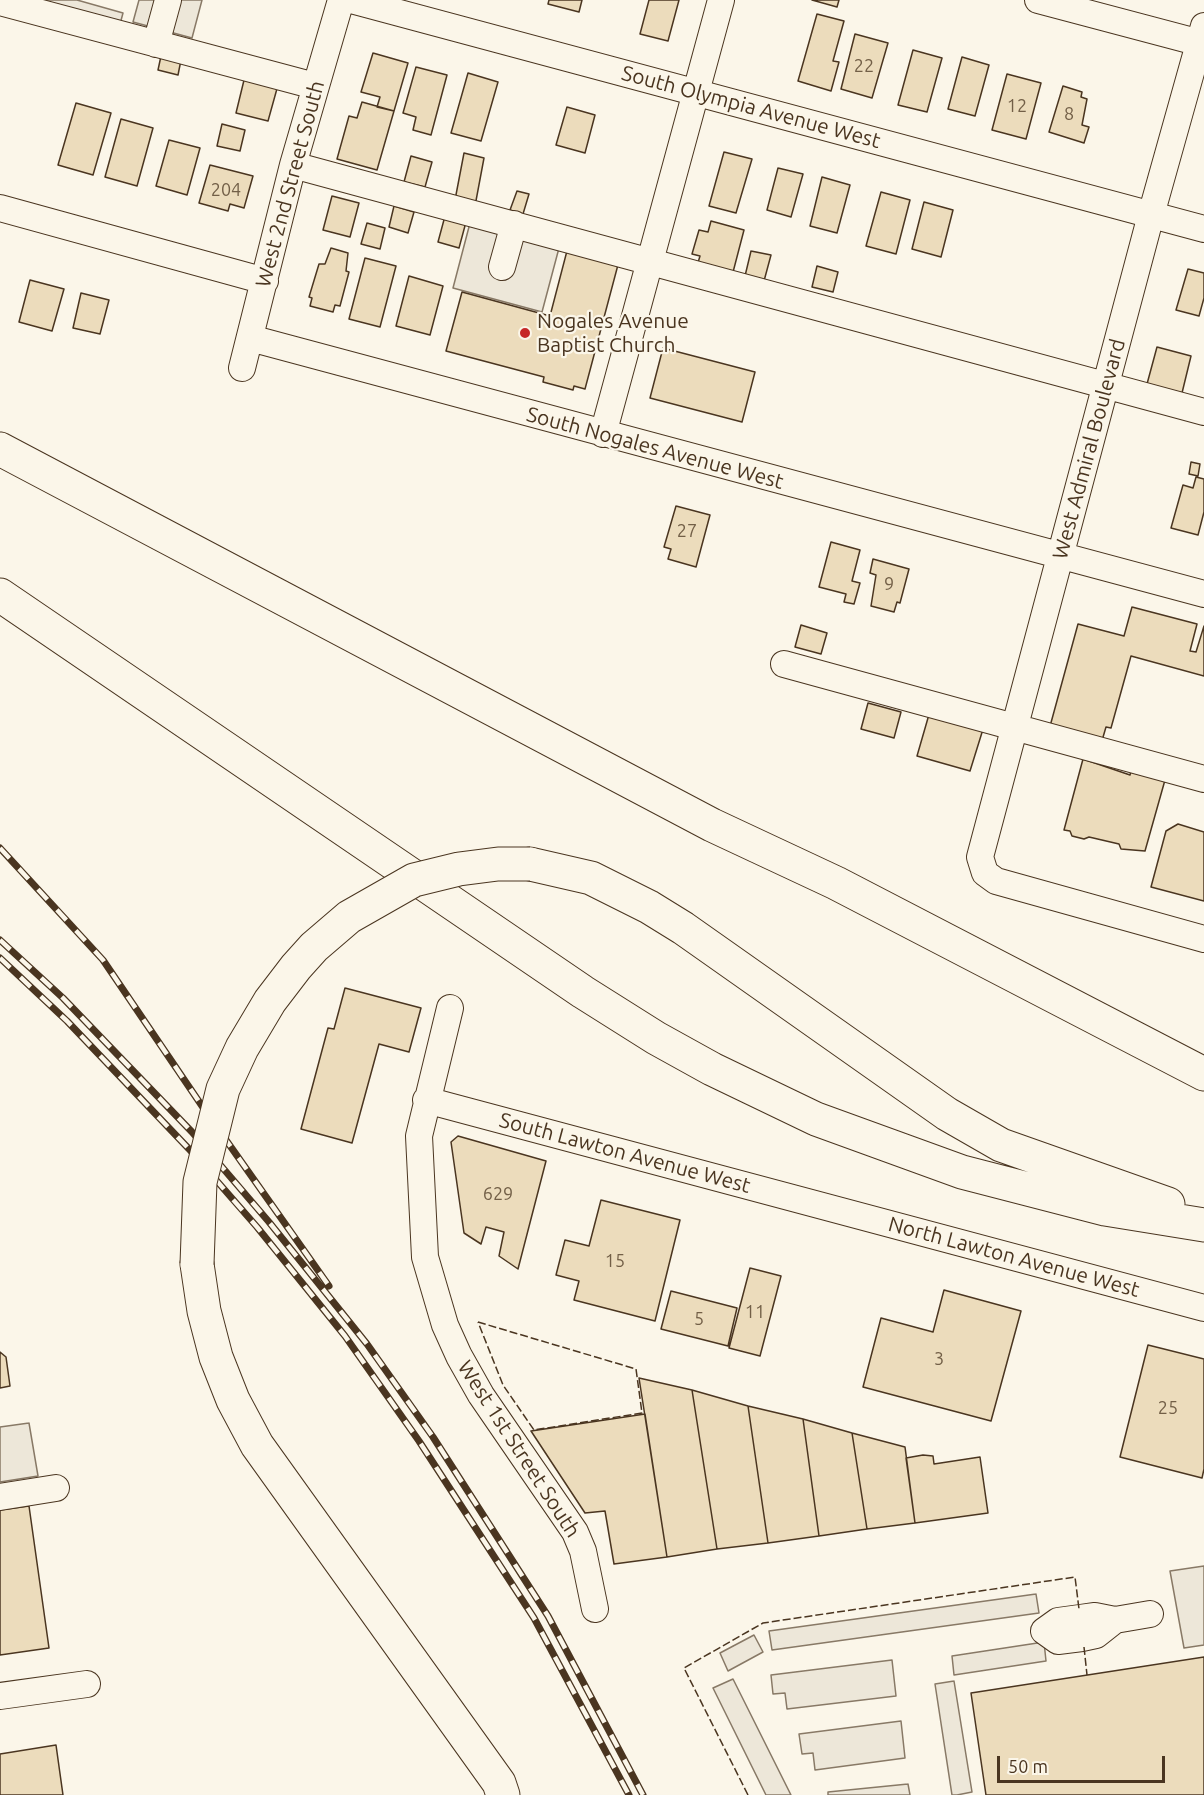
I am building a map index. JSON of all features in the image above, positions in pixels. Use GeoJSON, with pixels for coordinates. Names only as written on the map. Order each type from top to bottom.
{"type":"FeatureCollection","features":[{"type":"Feature","properties":{"kind":"highway"},"geometry":{"type":"LineString","coordinates":[[0,449],[702,820],[836,883],[1204,1074]]}},
{"type":"Feature","properties":{"kind":"highway"},"geometry":{"type":"LineString","coordinates":[[0,596],[573,986],[656,1038],[712,1069],[826,1123],[962,1172],[1105,1209],[1204,1225]]}},
{"type":"Feature","properties":{"kind":"highway"},"geometry":{"type":"LineString","coordinates":[[502,1795],[499,1783],[257,1445],[233,1400],[216,1357],[204,1311],[197,1264],[200,1182],[223,1089],[242,1048],[264,1010],[296,967],[349,916],[414,880],[459,869],[498,864],[530,864],[591,878],[649,907],[683,928],[947,1114],[1001,1145],[1204,1216]]}},
{"type":"Feature","properties":{"kind":"street"},"geometry":{"type":"LineString","coordinates":[[156,44],[168,0]]}},
{"type":"Feature","properties":{"kind":"street","name":"West 2nd Street South"},"geometry":{"type":"LineString","coordinates":[[242,368],[293,165],[341,0]]}},
{"type":"Feature","properties":{"kind":"street","name":"South Olympia Avenue West"},"geometry":{"type":"LineString","coordinates":[[351,0],[1204,229]]}},
{"type":"Feature","properties":{"kind":"street"},"geometry":{"type":"LineString","coordinates":[[603,434],[721,0]]}},
{"type":"Feature","properties":{"kind":"street"},"geometry":{"type":"LineString","coordinates":[[1038,0],[1202,38]]}},
{"type":"Feature","properties":{"kind":"street"},"geometry":{"type":"LineString","coordinates":[[0,2],[315,86]]}},
{"type":"Feature","properties":{"kind":"street","name":"West Admiral Boulevard"},"geometry":{"type":"LineString","coordinates":[[1202,38],[1150,215],[981,852],[985,873],[996,881],[1204,939]]}},
{"type":"Feature","properties":{"kind":"street"},"geometry":{"type":"LineString","coordinates":[[293,165],[1204,412]]}},
{"type":"Feature","properties":{"kind":"street"},"geometry":{"type":"LineString","coordinates":[[0,208],[265,281]]}},
{"type":"Feature","properties":{"kind":"street"},"geometry":{"type":"LineString","coordinates":[[502,267],[514,224]]}},
{"type":"Feature","properties":{"kind":"street","name":"South Nogales Avenue West"},"geometry":{"type":"LineString","coordinates":[[250,338],[1204,594]]}},
{"type":"Feature","properties":{"kind":"street"},"geometry":{"type":"LineString","coordinates":[[784,664],[1204,778]]}},
{"type":"Feature","properties":{"kind":"street","name":"West 1st Street South"},"geometry":{"type":"LineString","coordinates":[[450,1008],[418,1136],[425,1257],[445,1324],[481,1395],[575,1532],[586,1561],[595,1609]]}},
{"type":"Feature","properties":{"kind":"street","name":"South Lawton Avenue West"},"geometry":{"type":"LineString","coordinates":[[426,1100],[824,1206]]}},
{"type":"Feature","properties":{"kind":"street","name":"North Lawton Avenue West"},"geometry":{"type":"LineString","coordinates":[[824,1206],[1204,1308]]}},
{"type":"Feature","properties":{"kind":"street"},"geometry":{"type":"LineString","coordinates":[[0,1497],[56,1488]]}},
{"type":"Feature","properties":{"kind":"street"},"geometry":{"type":"LineString","coordinates":[[1115,1620],[1150,1614]]}},
{"type":"Feature","properties":{"kind":"street"},"geometry":{"type":"LineString","coordinates":[[0,1696],[87,1684]]}},
{"type":"Feature","properties":{"kind":"shaded area"},"geometry":{"type":"Polygon","coordinates":[[[19,0],[77,0],[123,13],[119,28],[19,0]]]}},
{"type":"Feature","properties":{"kind":"shaded area"},"geometry":{"type":"Polygon","coordinates":[[[139,0],[202,0],[192,38],[133,22],[139,0]]]}},
{"type":"Feature","properties":{"kind":"shaded area"},"geometry":{"type":"Polygon","coordinates":[[[470,223],[559,248],[542,312],[453,288],[470,223]]]}},
{"type":"Feature","properties":{"kind":"shaded area"},"geometry":{"type":"Polygon","coordinates":[[[29,1423],[38,1476],[0,1482],[0,1427],[29,1423]]]}},
{"type":"Feature","properties":{"kind":"shaded area"},"geometry":{"type":"Polygon","coordinates":[[[1204,1566],[1204,1645],[1184,1648],[1170,1571],[1204,1566]]]}},
{"type":"Feature","properties":{"kind":"shaded area"},"geometry":{"type":"Polygon","coordinates":[[[1036,1594],[1039,1613],[772,1650],[769,1631],[1036,1594]]]}},
{"type":"Feature","properties":{"kind":"shaded area"},"geometry":{"type":"Polygon","coordinates":[[[754,1635],[763,1652],[728,1671],[720,1653],[754,1635]]]}},
{"type":"Feature","properties":{"kind":"shaded area"},"geometry":{"type":"Polygon","coordinates":[[[1044,1642],[1046,1661],[954,1675],[952,1656],[1044,1642]]]}},
{"type":"Feature","properties":{"kind":"shaded area"},"geometry":{"type":"Polygon","coordinates":[[[892,1660],[896,1696],[787,1709],[785,1693],[773,1694],[771,1675],[892,1660]]]}},
{"type":"Feature","properties":{"kind":"shaded area"},"geometry":{"type":"Polygon","coordinates":[[[733,1679],[791,1795],[766,1795],[713,1688],[733,1679]]]}},
{"type":"Feature","properties":{"kind":"shaded area"},"geometry":{"type":"Polygon","coordinates":[[[954,1681],[972,1792],[957,1795],[952,1795],[935,1684],[954,1681]]]}},
{"type":"Feature","properties":{"kind":"shaded area"},"geometry":{"type":"Polygon","coordinates":[[[901,1721],[905,1758],[815,1770],[813,1753],[802,1754],[799,1734],[901,1721]]]}},
{"type":"Feature","properties":{"kind":"shaded area"},"geometry":{"type":"Polygon","coordinates":[[[908,1784],[910,1795],[828,1795],[828,1792],[908,1784]]]}},
{"type":"Feature","properties":{"kind":"building"},"geometry":{"type":"Polygon","coordinates":[[[549,0],[582,0],[579,12],[548,4],[549,0]]]}},
{"type":"Feature","properties":{"kind":"building"},"geometry":{"type":"Polygon","coordinates":[[[649,0],[679,0],[668,41],[640,34],[649,0]]]}},
{"type":"Feature","properties":{"kind":"building"},"geometry":{"type":"Polygon","coordinates":[[[812,0],[839,0],[837,7],[812,0]]]}},
{"type":"Feature","properties":{"kind":"building"},"geometry":{"type":"Polygon","coordinates":[[[817,14],[844,21],[833,61],[839,62],[831,91],[798,81],[817,14]]]}},
{"type":"Feature","properties":{"kind":"building"},"geometry":{"type":"Polygon","coordinates":[[[855,34],[888,43],[872,98],[841,89],[855,34]]]}},
{"type":"Feature","properties":{"kind":"building"},"geometry":{"type":"Polygon","coordinates":[[[913,50],[942,58],[927,112],[898,105],[913,50]]]}},
{"type":"Feature","properties":{"kind":"building"},"geometry":{"type":"Polygon","coordinates":[[[373,53],[408,63],[394,111],[377,107],[380,97],[361,92],[373,53]]]}},
{"type":"Feature","properties":{"kind":"building"},"geometry":{"type":"Polygon","coordinates":[[[161,56],[181,60],[178,75],[158,70],[161,56]]]}},
{"type":"Feature","properties":{"kind":"building"},"geometry":{"type":"Polygon","coordinates":[[[962,57],[989,65],[975,116],[948,109],[962,57]]]}},
{"type":"Feature","properties":{"kind":"building"},"geometry":{"type":"Polygon","coordinates":[[[416,67],[447,75],[431,135],[413,130],[416,117],[403,113],[416,67]]]}},
{"type":"Feature","properties":{"kind":"building"},"geometry":{"type":"Polygon","coordinates":[[[468,73],[498,82],[481,141],[451,133],[468,73]]]}},
{"type":"Feature","properties":{"kind":"building"},"geometry":{"type":"Polygon","coordinates":[[[1007,74],[1041,83],[1026,139],[992,130],[1007,74]]]}},
{"type":"Feature","properties":{"kind":"building"},"geometry":{"type":"Polygon","coordinates":[[[245,76],[278,85],[268,121],[236,113],[245,76]]]}},
{"type":"Feature","properties":{"kind":"building"},"geometry":{"type":"Polygon","coordinates":[[[1063,86],[1082,92],[1081,97],[1087,99],[1082,125],[1089,127],[1084,143],[1049,132],[1063,86]]]}},
{"type":"Feature","properties":{"kind":"building"},"geometry":{"type":"Polygon","coordinates":[[[362,102],[394,111],[377,170],[337,159],[349,116],[357,118],[362,102]]]}},
{"type":"Feature","properties":{"kind":"building"},"geometry":{"type":"Polygon","coordinates":[[[76,103],[111,113],[93,175],[58,165],[76,103]]]}},
{"type":"Feature","properties":{"kind":"building"},"geometry":{"type":"Polygon","coordinates":[[[567,107],[595,115],[585,153],[556,145],[567,107]]]}},
{"type":"Feature","properties":{"kind":"building"},"geometry":{"type":"Polygon","coordinates":[[[121,119],[153,128],[137,186],[105,177],[121,119]]]}},
{"type":"Feature","properties":{"kind":"building"},"geometry":{"type":"Polygon","coordinates":[[[222,124],[245,130],[240,151],[217,146],[222,124]]]}},
{"type":"Feature","properties":{"kind":"building"},"geometry":{"type":"Polygon","coordinates":[[[169,140],[200,148],[187,195],[156,186],[169,140]]]}},
{"type":"Feature","properties":{"kind":"building"},"geometry":{"type":"Polygon","coordinates":[[[724,152],[752,159],[736,213],[709,206],[724,152]]]}},
{"type":"Feature","properties":{"kind":"building"},"geometry":{"type":"Polygon","coordinates":[[[464,153],[484,158],[475,206],[455,200],[464,153]]]}},
{"type":"Feature","properties":{"kind":"building"},"geometry":{"type":"Polygon","coordinates":[[[411,156],[432,162],[425,187],[404,182],[411,156]]]}},
{"type":"Feature","properties":{"kind":"building"},"geometry":{"type":"Polygon","coordinates":[[[210,165],[253,176],[244,208],[230,204],[228,211],[199,203],[210,165]]]}},
{"type":"Feature","properties":{"kind":"building"},"geometry":{"type":"Polygon","coordinates":[[[778,168],[803,174],[791,217],[767,210],[778,168]]]}},
{"type":"Feature","properties":{"kind":"building"},"geometry":{"type":"Polygon","coordinates":[[[822,177],[850,185],[837,233],[810,226],[822,177]]]}},
{"type":"Feature","properties":{"kind":"building"},"geometry":{"type":"Polygon","coordinates":[[[517,191],[529,194],[523,214],[510,210],[517,191]]]}},
{"type":"Feature","properties":{"kind":"building"},"geometry":{"type":"Polygon","coordinates":[[[881,192],[910,200],[896,254],[866,246],[881,192]]]}},
{"type":"Feature","properties":{"kind":"building"},"geometry":{"type":"Polygon","coordinates":[[[332,196],[359,203],[350,237],[323,230],[332,196]]]}},
{"type":"Feature","properties":{"kind":"building"},"geometry":{"type":"Polygon","coordinates":[[[924,202],[953,210],[941,257],[912,249],[924,202]]]}},
{"type":"Feature","properties":{"kind":"building"},"geometry":{"type":"Polygon","coordinates":[[[394,206],[414,212],[408,233],[389,227],[394,206]]]}},
{"type":"Feature","properties":{"kind":"building"},"geometry":{"type":"Polygon","coordinates":[[[445,216],[466,222],[459,248],[438,242],[445,216]]]}},
{"type":"Feature","properties":{"kind":"building"},"geometry":{"type":"Polygon","coordinates":[[[711,221],[744,230],[732,276],[697,266],[700,256],[692,254],[699,230],[708,232],[711,221]]]}},
{"type":"Feature","properties":{"kind":"building"},"geometry":{"type":"Polygon","coordinates":[[[367,223],[385,228],[380,249],[361,244],[367,223]]]}},
{"type":"Feature","properties":{"kind":"building","name":"Nogales Avenue Baptist Church"},"geometry":{"type":"Polygon","coordinates":[[[568,247],[619,261],[585,389],[574,386],[573,390],[543,382],[544,377],[446,351],[462,292],[550,316],[568,247]]]}},
{"type":"Feature","properties":{"kind":"building"},"geometry":{"type":"Polygon","coordinates":[[[331,248],[348,253],[346,271],[349,272],[340,306],[335,305],[333,312],[310,306],[312,298],[309,297],[319,264],[325,264],[331,248]]]}},
{"type":"Feature","properties":{"kind":"building"},"geometry":{"type":"Polygon","coordinates":[[[751,251],[771,255],[764,281],[745,276],[751,251]]]}},
{"type":"Feature","properties":{"kind":"building"},"geometry":{"type":"Polygon","coordinates":[[[365,258],[396,266],[380,327],[349,319],[365,258]]]}},
{"type":"Feature","properties":{"kind":"building"},"geometry":{"type":"Polygon","coordinates":[[[817,266],[838,272],[833,292],[812,287],[817,266]]]}},
{"type":"Feature","properties":{"kind":"building"},"geometry":{"type":"Polygon","coordinates":[[[1188,269],[1204,273],[1204,298],[1199,316],[1176,310],[1188,269]]]}},
{"type":"Feature","properties":{"kind":"building"},"geometry":{"type":"Polygon","coordinates":[[[409,276],[443,286],[430,335],[396,326],[409,276]]]}},
{"type":"Feature","properties":{"kind":"building"},"geometry":{"type":"Polygon","coordinates":[[[30,280],[64,289],[52,331],[19,322],[30,280]]]}},
{"type":"Feature","properties":{"kind":"building"},"geometry":{"type":"Polygon","coordinates":[[[81,293],[109,300],[100,334],[73,328],[81,293]]]}},
{"type":"Feature","properties":{"kind":"building"},"geometry":{"type":"Polygon","coordinates":[[[1157,347],[1191,356],[1182,393],[1147,384],[1157,347]]]}},
{"type":"Feature","properties":{"kind":"building"},"geometry":{"type":"Polygon","coordinates":[[[663,348],[755,372],[742,422],[650,398],[663,348]]]}},
{"type":"Feature","properties":{"kind":"building"},"geometry":{"type":"Polygon","coordinates":[[[1191,462],[1200,464],[1198,476],[1189,474],[1191,462]]]}},
{"type":"Feature","properties":{"kind":"building"},"geometry":{"type":"Polygon","coordinates":[[[1196,477],[1204,479],[1204,512],[1198,535],[1171,528],[1183,485],[1193,488],[1196,477]]]}},
{"type":"Feature","properties":{"kind":"building"},"geometry":{"type":"Polygon","coordinates":[[[676,506],[710,515],[696,567],[668,559],[671,549],[664,547],[676,506]]]}},
{"type":"Feature","properties":{"kind":"building"},"geometry":{"type":"Polygon","coordinates":[[[831,542],[860,550],[852,581],[860,583],[854,604],[844,602],[846,594],[819,587],[831,542]]]}},
{"type":"Feature","properties":{"kind":"building"},"geometry":{"type":"Polygon","coordinates":[[[873,559],[909,569],[900,603],[897,602],[894,612],[871,606],[876,575],[870,573],[873,559]]]}},
{"type":"Feature","properties":{"kind":"building"},"geometry":{"type":"Polygon","coordinates":[[[1132,607],[1197,624],[1190,651],[1196,652],[1204,626],[1204,676],[1131,656],[1111,728],[1106,727],[1101,744],[1049,730],[1078,624],[1124,636],[1132,607]]]}},
{"type":"Feature","properties":{"kind":"building"},"geometry":{"type":"Polygon","coordinates":[[[801,625],[827,633],[821,654],[795,647],[801,625]]]}},
{"type":"Feature","properties":{"kind":"building"},"geometry":{"type":"Polygon","coordinates":[[[868,703],[901,712],[894,738],[861,729],[868,703]]]}},
{"type":"Feature","properties":{"kind":"building"},"geometry":{"type":"Polygon","coordinates":[[[930,711],[984,726],[970,771],[917,756],[930,711]]]}},
{"type":"Feature","properties":{"kind":"building"},"geometry":{"type":"Polygon","coordinates":[[[1083,759],[1130,775],[1131,771],[1165,780],[1145,851],[1121,849],[1119,844],[1089,837],[1084,839],[1072,836],[1070,831],[1064,830],[1083,759]]]}},
{"type":"Feature","properties":{"kind":"building"},"geometry":{"type":"Polygon","coordinates":[[[1178,824],[1204,832],[1204,901],[1151,887],[1166,831],[1178,824]]]}},
{"type":"Feature","properties":{"kind":"building"},"geometry":{"type":"Polygon","coordinates":[[[345,988],[421,1008],[409,1052],[379,1044],[352,1143],[301,1129],[328,1028],[334,1029],[345,988]]]}},
{"type":"Feature","properties":{"kind":"building"},"geometry":{"type":"Polygon","coordinates":[[[458,1136],[546,1161],[518,1269],[499,1256],[504,1232],[486,1227],[481,1244],[464,1233],[451,1142],[458,1136]]]}},
{"type":"Feature","properties":{"kind":"building"},"geometry":{"type":"Polygon","coordinates":[[[601,1200],[680,1220],[655,1321],[574,1300],[579,1281],[556,1275],[565,1240],[589,1246],[601,1200]]]}},
{"type":"Feature","properties":{"kind":"building"},"geometry":{"type":"Polygon","coordinates":[[[750,1268],[781,1276],[760,1356],[729,1348],[750,1268]]]}},
{"type":"Feature","properties":{"kind":"building"},"geometry":{"type":"Polygon","coordinates":[[[944,1290],[1021,1311],[991,1421],[863,1387],[881,1318],[933,1332],[944,1290]]]}},
{"type":"Feature","properties":{"kind":"building"},"geometry":{"type":"Polygon","coordinates":[[[671,1291],[737,1308],[728,1346],[661,1329],[671,1291]]]}},
{"type":"Feature","properties":{"kind":"building"},"geometry":{"type":"Polygon","coordinates":[[[1148,1345],[1204,1359],[1204,1469],[1202,1478],[1120,1457],[1148,1345]]]}},
{"type":"Feature","properties":{"kind":"building"},"geometry":{"type":"Polygon","coordinates":[[[0,1352],[6,1357],[10,1386],[0,1388],[0,1352]]]}},
{"type":"Feature","properties":{"kind":"building"},"geometry":{"type":"Polygon","coordinates":[[[639,1378],[692,1390],[717,1549],[667,1557],[639,1378]]]}},
{"type":"Feature","properties":{"kind":"building"},"geometry":{"type":"Polygon","coordinates":[[[692,1390],[748,1406],[768,1543],[717,1549],[692,1390]]]}},
{"type":"Feature","properties":{"kind":"building"},"geometry":{"type":"Polygon","coordinates":[[[748,1406],[803,1419],[819,1536],[768,1543],[748,1406]]]}},
{"type":"Feature","properties":{"kind":"building"},"geometry":{"type":"Polygon","coordinates":[[[645,1414],[667,1557],[614,1564],[605,1511],[585,1513],[531,1431],[645,1414]]]}},
{"type":"Feature","properties":{"kind":"building"},"geometry":{"type":"Polygon","coordinates":[[[803,1419],[852,1433],[867,1529],[819,1536],[803,1419]]]}},
{"type":"Feature","properties":{"kind":"building"},"geometry":{"type":"Polygon","coordinates":[[[852,1433],[905,1447],[915,1523],[867,1529],[852,1433]]]}},
{"type":"Feature","properties":{"kind":"building"},"geometry":{"type":"Polygon","coordinates":[[[933,1456],[934,1464],[980,1457],[988,1513],[915,1523],[906,1458],[933,1456]]]}},
{"type":"Feature","properties":{"kind":"building"},"geometry":{"type":"Polygon","coordinates":[[[29,1506],[49,1648],[0,1655],[0,1510],[29,1506]]]}},
{"type":"Feature","properties":{"kind":"building"},"geometry":{"type":"Polygon","coordinates":[[[1204,1657],[1204,1795],[986,1795],[971,1693],[1204,1657]]]}},
{"type":"Feature","properties":{"kind":"building"},"geometry":{"type":"Polygon","coordinates":[[[56,1745],[63,1795],[0,1795],[0,1754],[56,1745]]]}},
{"type":"Feature","properties":{"kind":"railway"},"geometry":{"type":"LineString","coordinates":[[0,848],[103,960],[202,1106],[329,1286]]}},
{"type":"Feature","properties":{"kind":"railway"},"geometry":{"type":"LineString","coordinates":[[0,940],[63,998],[192,1132],[269,1222],[367,1344],[433,1437],[548,1616],[643,1795]]}},
{"type":"Feature","properties":{"kind":"railway"},"geometry":{"type":"LineString","coordinates":[[0,958],[67,1021],[189,1149],[257,1227],[345,1336],[419,1441],[534,1618],[629,1795]]}},
{"type":"Feature","properties":{"kind":"fence"},"geometry":{"type":"LineString","coordinates":[[478,1322],[636,1369],[642,1413],[534,1430],[503,1385],[478,1322]]}},
{"type":"Feature","properties":{"kind":"fence"},"geometry":{"type":"LineString","coordinates":[[748,1795],[684,1668],[763,1623],[1075,1577],[1079,1609]]}},
{"type":"Feature","properties":{"kind":"fence"},"geometry":{"type":"LineString","coordinates":[[1084,1647],[1087,1675]]}},
{"type":"Feature","properties":{"kind":"place","name":"Nogales Avenue Baptist Church"},"geometry":{"type":"Point","coordinates":[525,333]}}]}
